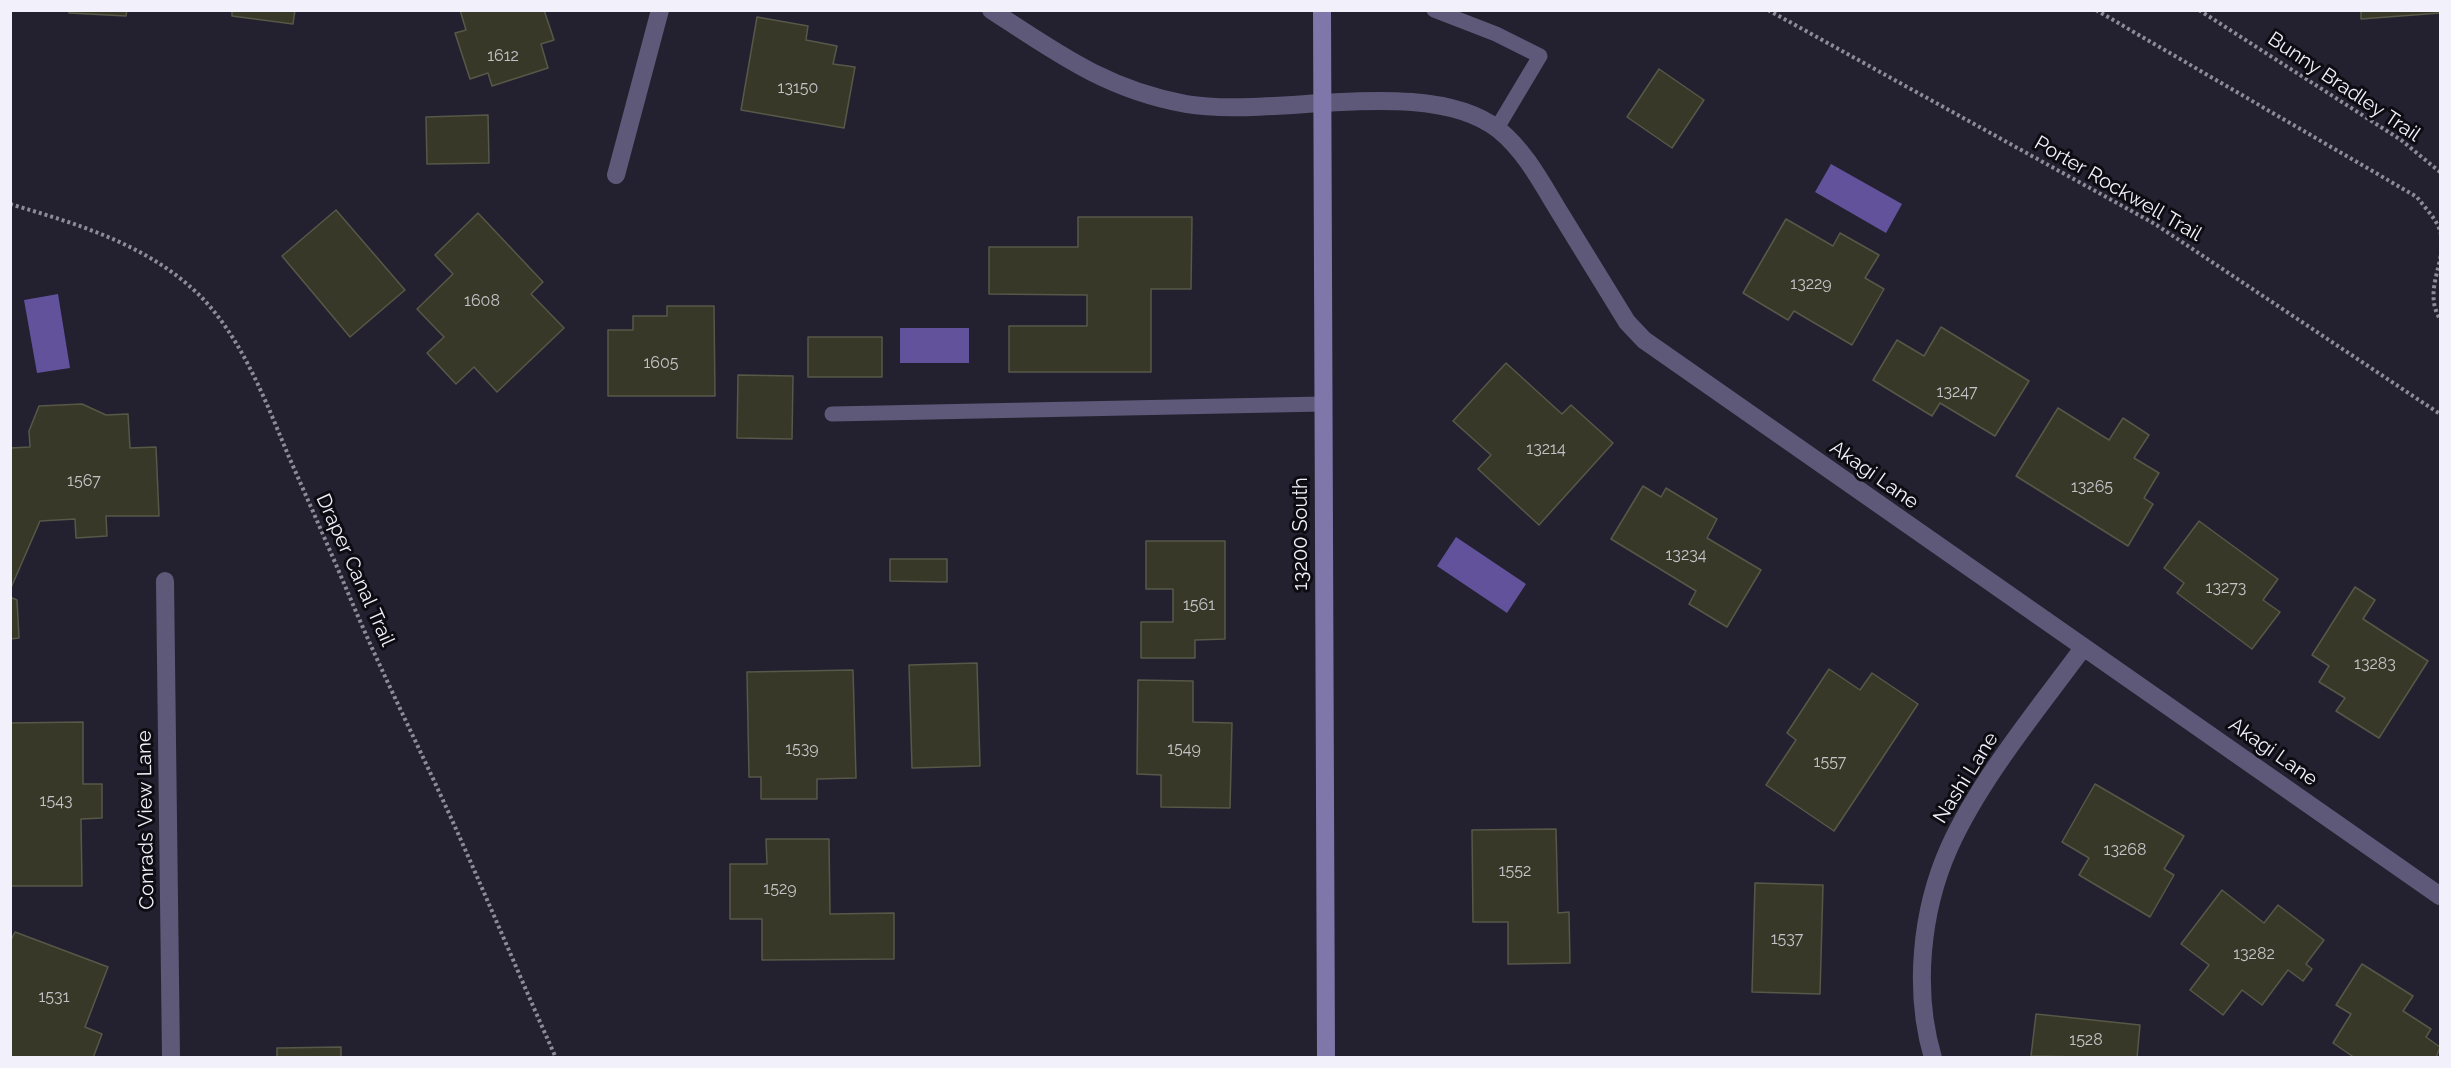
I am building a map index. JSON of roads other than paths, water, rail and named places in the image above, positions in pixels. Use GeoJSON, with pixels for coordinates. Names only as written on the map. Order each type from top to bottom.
{"type":"FeatureCollection","features":[{"type":"Feature","properties":{"kind":"street"},"geometry":{"type":"LineString","coordinates":[[616,175],[660,10]]}},
{"type":"Feature","properties":{"kind":"street","name":"Akagi Lane"},"geometry":{"type":"LineString","coordinates":[[991,10],[1104,80],[1146,95],[1189,104],[1423,103],[1474,115],[1497,128],[1526,158],[1627,322],[1644,340],[2440,896]]}},
{"type":"Feature","properties":{"kind":"street","name":"13200 South"},"geometry":{"type":"LineString","coordinates":[[1322,10],[1326,1058]]}},
{"type":"Feature","properties":{"kind":"street","name":"Conrads View Lane"},"geometry":{"type":"LineString","coordinates":[[165,581],[171,1058]]}},
{"type":"Feature","properties":{"kind":"street","name":"Nashi Lane"},"geometry":{"type":"LineString","coordinates":[[1933,1058],[1923,1001],[1924,947],[1934,892],[1949,848],[1973,801],[2083,648]]}},
{"type":"Feature","properties":{"kind":"lane"},"geometry":{"type":"LineString","coordinates":[[1434,10],[1496,34],[1540,56],[1497,128]]}},
{"type":"Feature","properties":{"kind":"lane"},"geometry":{"type":"LineString","coordinates":[[832,414],[1323,404]]}}]}
